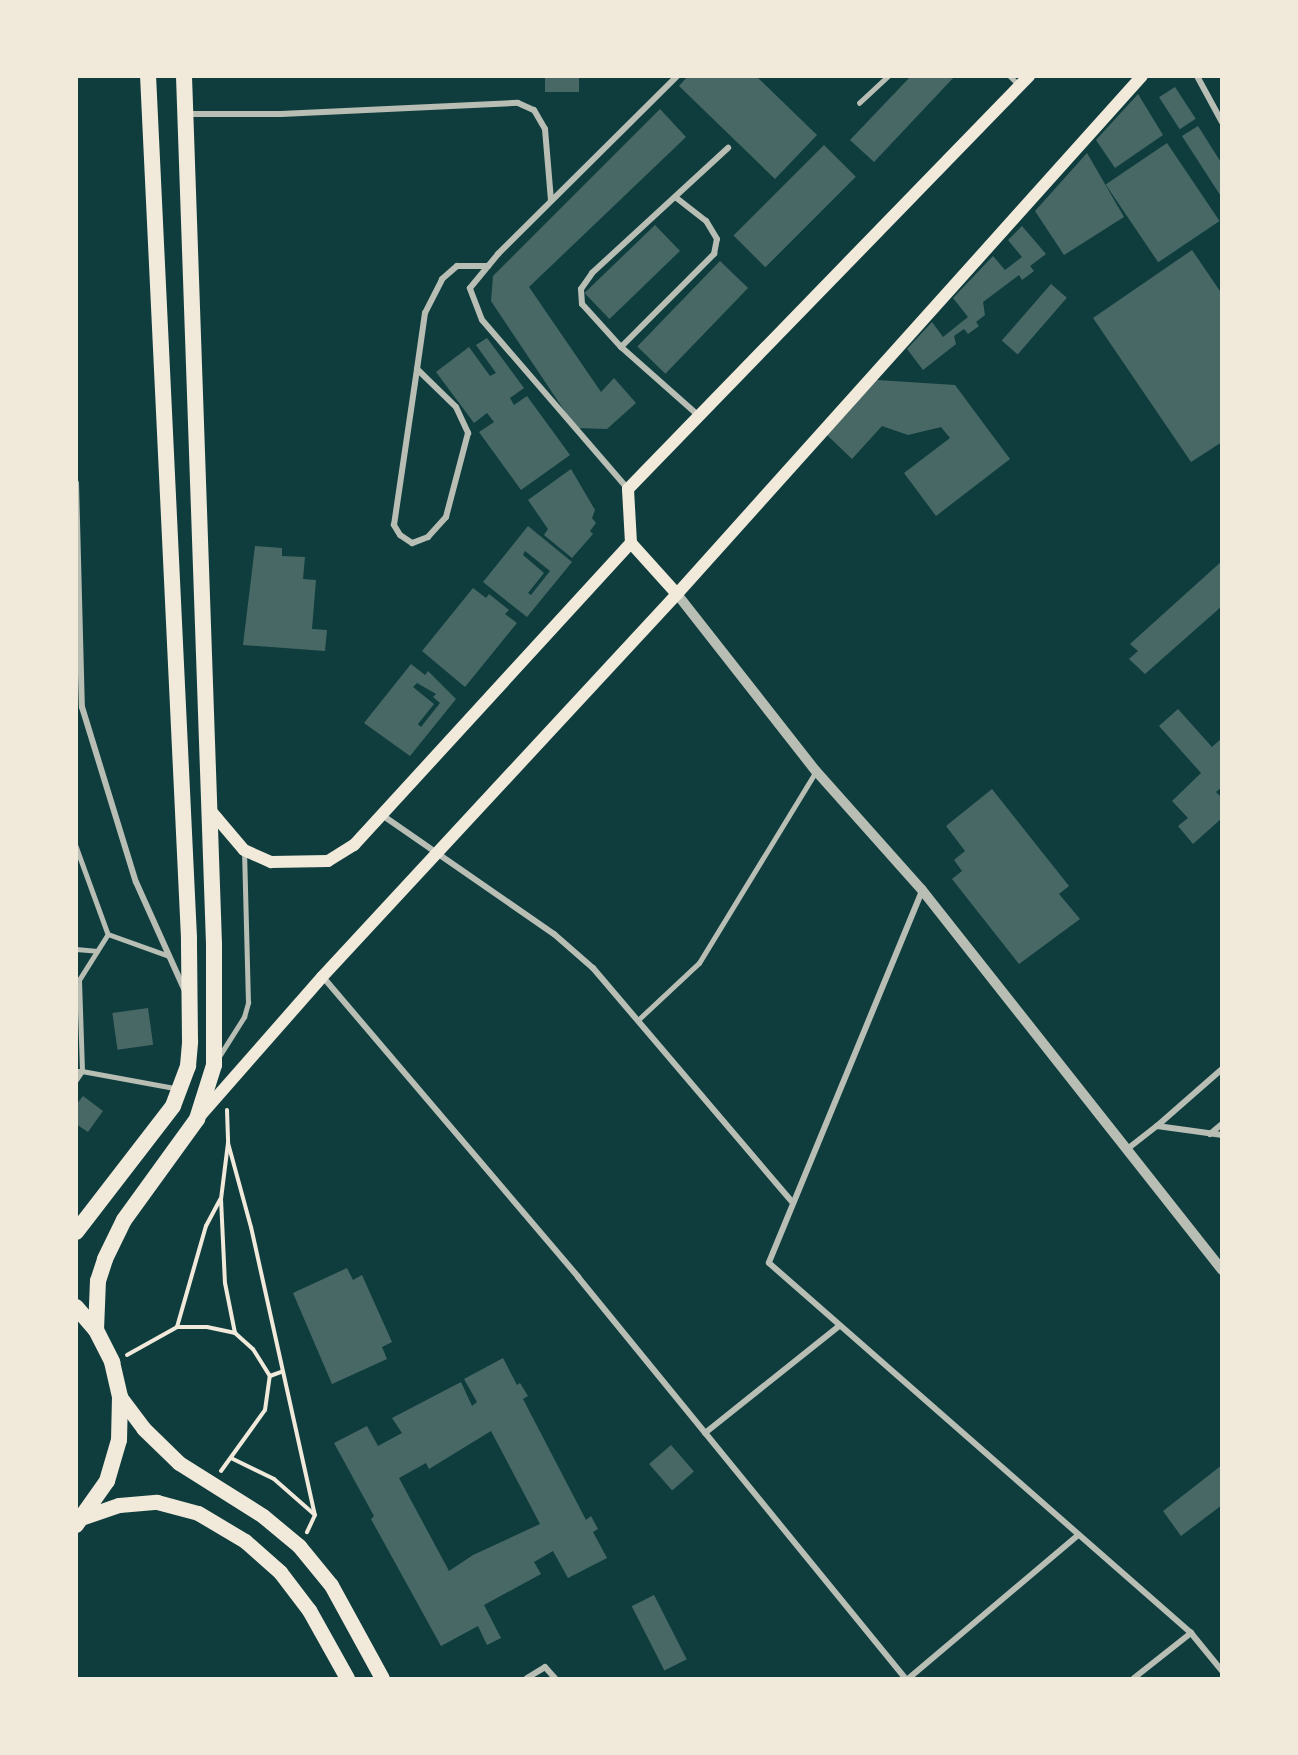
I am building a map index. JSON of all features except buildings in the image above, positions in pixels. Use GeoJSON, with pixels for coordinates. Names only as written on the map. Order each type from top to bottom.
{"type":"FeatureCollection","features":[{"type":"Feature","properties":{"kind":"highway"},"geometry":{"type":"LineString","coordinates":[[96,1330],[98,1281],[105,1259],[124,1220],[197,1119],[214,1065],[210,810],[184,76]]}},
{"type":"Feature","properties":{"kind":"highway"},"geometry":{"type":"LineString","coordinates":[[76,1232],[164,1120],[181,1089],[190,1041],[146,77]]}},
{"type":"Feature","properties":{"kind":"highway"},"geometry":{"type":"LineString","coordinates":[[76,1307],[96,1330],[112,1362],[120,1397],[119,1440],[110,1471],[80,1521]]}},
{"type":"Feature","properties":{"kind":"main road"},"geometry":{"type":"LineString","coordinates":[[197,1119],[435,853],[677,594],[1142,76]]}},
{"type":"Feature","properties":{"kind":"main road"},"geometry":{"type":"LineString","coordinates":[[677,594],[631,543],[628,489],[1024,81]]}},
{"type":"Feature","properties":{"kind":"main road"},"geometry":{"type":"LineString","coordinates":[[210,810],[244,850],[271,862],[328,861],[354,845],[631,543]]}},
{"type":"Feature","properties":{"kind":"main road"},"geometry":{"type":"LineString","coordinates":[[120,1397],[143,1428],[179,1462],[263,1516],[299,1546],[331,1585],[382,1678]]}},
{"type":"Feature","properties":{"kind":"main road"},"geometry":{"type":"LineString","coordinates":[[80,1521],[119,1505],[157,1502],[198,1513],[246,1541],[280,1572],[309,1610],[347,1678]]}},
{"type":"Feature","properties":{"kind":"street"},"geometry":{"type":"LineString","coordinates":[[628,489],[482,320],[470,288],[551,200],[677,76]]}},
{"type":"Feature","properties":{"kind":"street"},"geometry":{"type":"LineString","coordinates":[[1197,76],[1221,122]]}},
{"type":"Feature","properties":{"kind":"street"},"geometry":{"type":"LineString","coordinates":[[185,114],[281,114],[518,103],[534,110],[545,129],[551,200]]}},
{"type":"Feature","properties":{"kind":"street"},"geometry":{"type":"LineString","coordinates":[[1215,112],[1221,107]]}},
{"type":"Feature","properties":{"kind":"street"},"geometry":{"type":"LineString","coordinates":[[699,416],[621,346],[582,304],[581,289],[592,273],[728,148]]}},
{"type":"Feature","properties":{"kind":"street"},"geometry":{"type":"LineString","coordinates":[[621,346],[714,254],[717,239],[706,221],[675,197]]}},
{"type":"Feature","properties":{"kind":"street"},"geometry":{"type":"LineString","coordinates":[[417,369],[456,407],[468,433],[446,517],[428,537],[412,543],[400,536],[394,525],[425,313],[442,279],[457,266],[488,266]]}},
{"type":"Feature","properties":{"kind":"street"},"geometry":{"type":"LineString","coordinates":[[76,483],[82,707],[136,882],[190,1003]]}},
{"type":"Feature","properties":{"kind":"street"},"geometry":{"type":"LineString","coordinates":[[677,594],[816,771],[922,890],[1125,1151],[1221,1270]]}},
{"type":"Feature","properties":{"kind":"street"},"geometry":{"type":"LineString","coordinates":[[382,815],[554,934],[593,968],[792,1202]]}},
{"type":"Feature","properties":{"kind":"street"},"geometry":{"type":"LineString","coordinates":[[922,890],[792,1202],[769,1263],[1077,1536],[1191,1633],[1221,1671]]}},
{"type":"Feature","properties":{"kind":"street"},"geometry":{"type":"LineString","coordinates":[[322,977],[571,1268],[907,1678],[1077,1536]]}},
{"type":"Feature","properties":{"kind":"street"},"geometry":{"type":"LineString","coordinates":[[1125,1151],[1221,1069]]}},
{"type":"Feature","properties":{"kind":"street"},"geometry":{"type":"LineString","coordinates":[[1210,1134],[1221,1124]]}},
{"type":"Feature","properties":{"kind":"street"},"geometry":{"type":"LineString","coordinates":[[1157,1126],[1221,1135]]}},
{"type":"Feature","properties":{"kind":"street"},"geometry":{"type":"LineString","coordinates":[[705,1433],[839,1326]]}},
{"type":"Feature","properties":{"kind":"street"},"geometry":{"type":"LineString","coordinates":[[1134,1678],[1191,1633]]}},
{"type":"Feature","properties":{"kind":"street"},"geometry":{"type":"LineString","coordinates":[[527,1678],[545,1666],[555,1678]]}},
{"type":"Feature","properties":{"kind":"lane"},"geometry":{"type":"LineString","coordinates":[[860,103],[888,76]]}},
{"type":"Feature","properties":{"kind":"lane"},"geometry":{"type":"LineString","coordinates":[[1010,76],[1024,81]]}},
{"type":"Feature","properties":{"kind":"lane"},"geometry":{"type":"LineString","coordinates":[[638,1020],[699,963],[816,771]]}},
{"type":"Feature","properties":{"kind":"lane"},"geometry":{"type":"LineString","coordinates":[[76,846],[108,934]]}},
{"type":"Feature","properties":{"kind":"lane"},"geometry":{"type":"LineString","coordinates":[[214,1065],[247,1010],[244,850]]}},
{"type":"Feature","properties":{"kind":"lane"},"geometry":{"type":"LineString","coordinates":[[108,934],[169,956]]}},
{"type":"Feature","properties":{"kind":"lane"},"geometry":{"type":"LineString","coordinates":[[76,1080],[79,1071],[78,980],[108,934]]}},
{"type":"Feature","properties":{"kind":"lane"},"geometry":{"type":"LineString","coordinates":[[76,949],[97,951]]}},
{"type":"Feature","properties":{"kind":"lane"},"geometry":{"type":"LineString","coordinates":[[79,1071],[181,1089]]}},
{"type":"Feature","properties":{"kind":"path"},"geometry":{"type":"LineString","coordinates":[[226,1088],[228,1143],[220,1199],[225,1283],[235,1334]]}},
{"type":"Feature","properties":{"kind":"path"},"geometry":{"type":"LineString","coordinates":[[228,1143],[251,1227],[281,1372],[315,1515],[299,1546]]}},
{"type":"Feature","properties":{"kind":"path"},"geometry":{"type":"LineString","coordinates":[[177,1327],[206,1226],[220,1199]]}},
{"type":"Feature","properties":{"kind":"path"},"geometry":{"type":"LineString","coordinates":[[112,1362],[177,1327],[207,1327],[235,1334],[254,1350],[270,1376],[265,1410],[231,1458],[274,1479],[315,1515]]}},
{"type":"Feature","properties":{"kind":"path"},"geometry":{"type":"LineString","coordinates":[[270,1376],[281,1372]]}}]}
